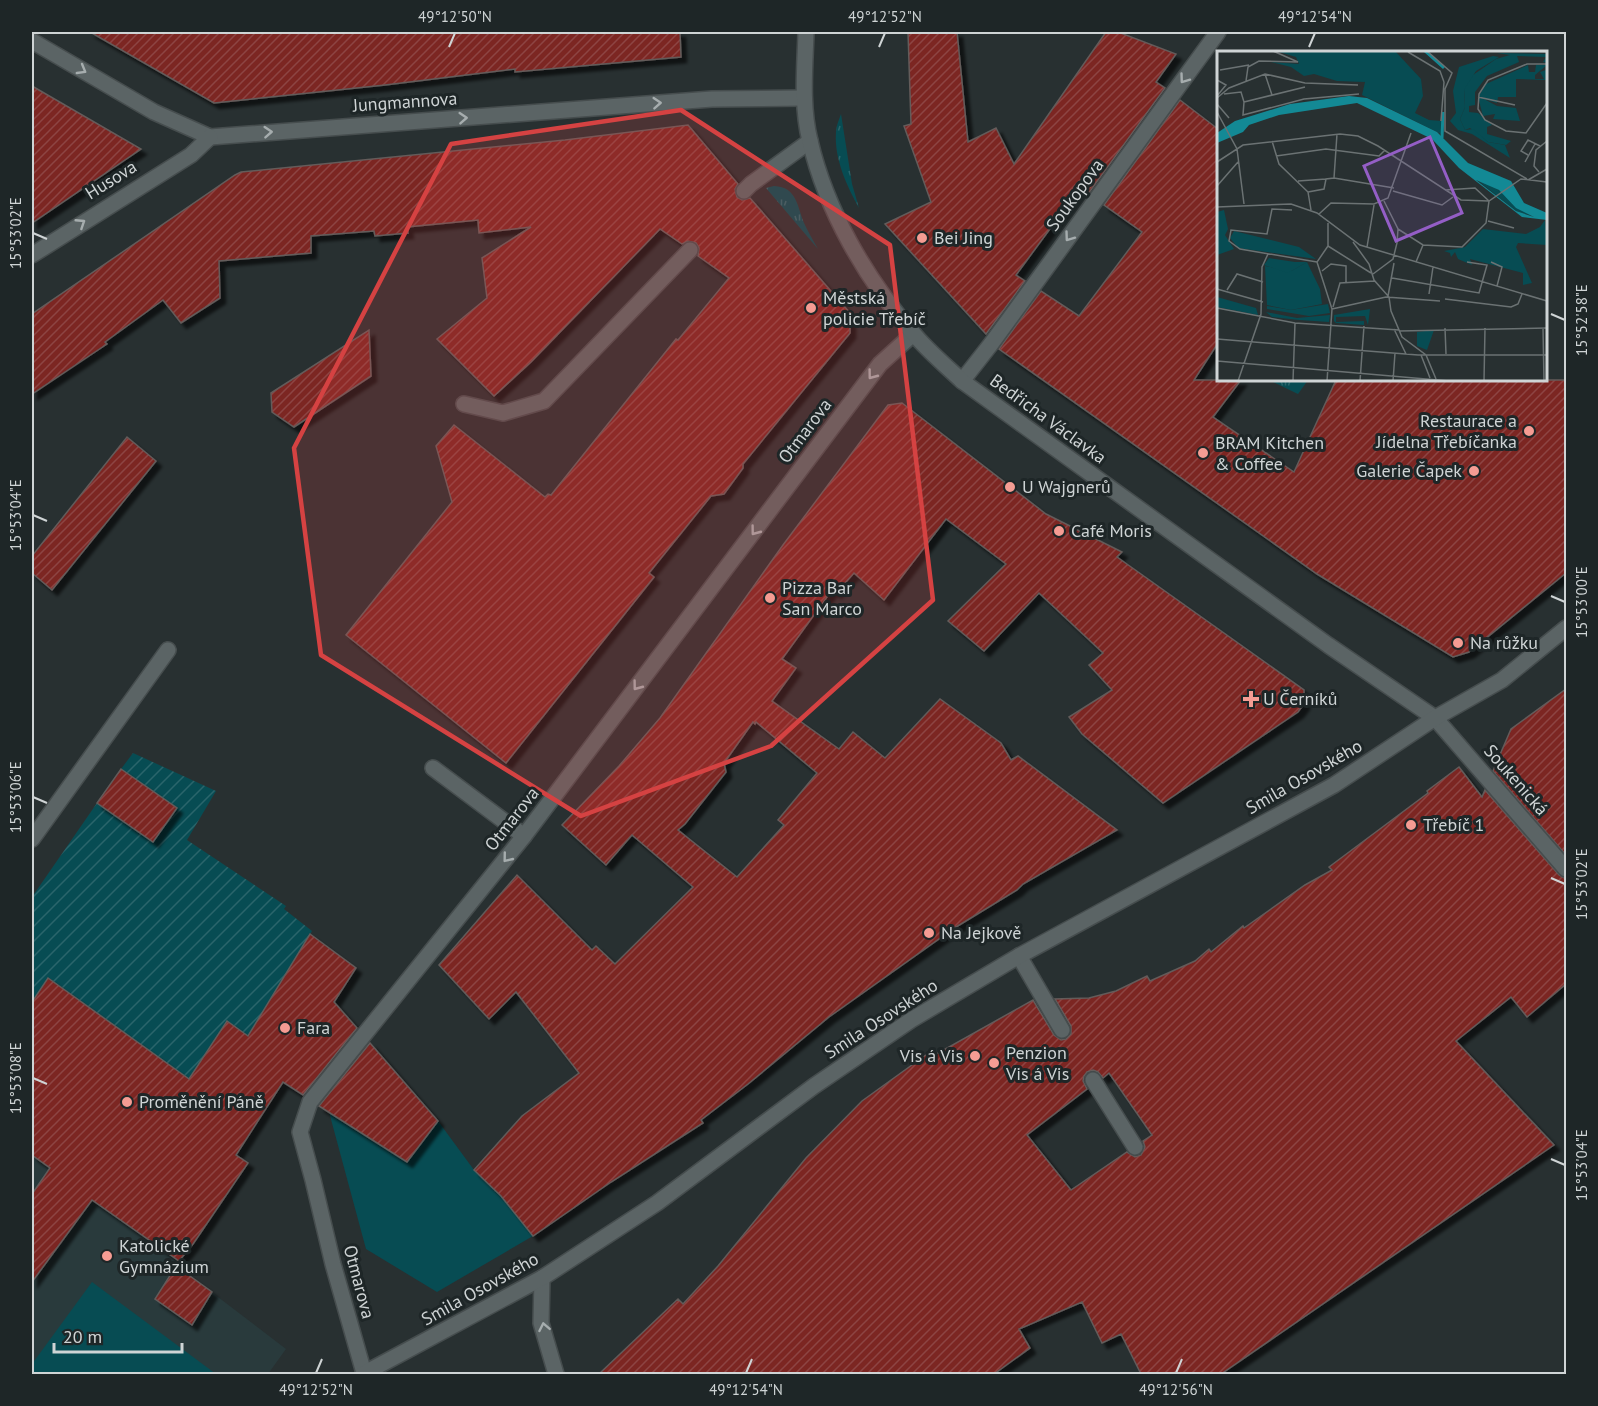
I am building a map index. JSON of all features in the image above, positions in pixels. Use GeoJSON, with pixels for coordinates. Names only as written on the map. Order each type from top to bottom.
{"type":"FeatureCollection","features":[{"type":"Feature","properties":{"kind":"street","name":"Bedřicha Václavka"},"geometry":{"type":"LineString","coordinates":[[806,32],[804,98],[810,141],[830,201],[851,245],[879,290],[913,334],[962,381],[1328,645],[1435,718]]}},
{"type":"Feature","properties":{"kind":"street","name":"Soukopova"},"geometry":{"type":"LineString","coordinates":[[962,381],[1218,32]]}},
{"type":"Feature","properties":{"kind":"street","name":"Jungmannova"},"geometry":{"type":"LineString","coordinates":[[32,41],[154,112],[210,136],[712,99],[804,98]]}},
{"type":"Feature","properties":{"kind":"street","name":"Husova"},"geometry":{"type":"LineString","coordinates":[[32,255],[191,154],[210,136]]}},
{"type":"Feature","properties":{"kind":"street"},"geometry":{"type":"LineString","coordinates":[[744,191],[810,141]]}},
{"type":"Feature","properties":{"kind":"street"},"geometry":{"type":"LineString","coordinates":[[464,404],[503,413],[544,401],[690,250]]}},
{"type":"Feature","properties":{"kind":"street","name":"Otmarova"},"geometry":{"type":"LineString","coordinates":[[364,1374],[333,1264],[300,1132],[310,1102],[524,836],[880,364],[913,334]]}},
{"type":"Feature","properties":{"kind":"street","name":"Smila Osovského"},"geometry":{"type":"LineString","coordinates":[[364,1374],[542,1278],[657,1203],[814,1086],[911,1020],[1019,956],[1334,785],[1435,718],[1502,680],[1566,628]]}},
{"type":"Feature","properties":{"kind":"street"},"geometry":{"type":"LineString","coordinates":[[32,839],[168,650]]}},
{"type":"Feature","properties":{"kind":"street","name":"Soukenická"},"geometry":{"type":"LineString","coordinates":[[1435,718],[1566,869]]}},
{"type":"Feature","properties":{"kind":"street"},"geometry":{"type":"LineString","coordinates":[[433,768],[524,836]]}},
{"type":"Feature","properties":{"kind":"street"},"geometry":{"type":"LineString","coordinates":[[1019,956],[1062,1030]]}},
{"type":"Feature","properties":{"kind":"street"},"geometry":{"type":"LineString","coordinates":[[1093,1080],[1135,1147]]}},
{"type":"Feature","properties":{"kind":"street"},"geometry":{"type":"LineString","coordinates":[[542,1278],[542,1323],[556,1374]]}},
{"type":"Feature","properties":{"kind":"highlighted area"},"geometry":{"type":"Polygon","coordinates":[[[681,110],[890,245],[933,600],[771,746],[581,816],[321,655],[294,448],[451,144],[681,110]]]}},
{"type":"Feature","properties":{"kind":"shaded area","name":"Katolické Gymnázium"},"geometry":{"type":"Polygon","coordinates":[[[32,1132],[189,1248],[176,1265],[286,1349],[268,1374],[32,1374],[32,1132]]]}},
{"type":"Feature","properties":{"kind":"green space"},"geometry":{"type":"Polygon","coordinates":[[[841,114],[852,184],[859,208],[846,181],[837,152],[836,130],[841,114]]]}},
{"type":"Feature","properties":{"kind":"green space"},"geometry":{"type":"Polygon","coordinates":[[[782,187],[795,198],[818,249],[766,188],[782,187]]]}},
{"type":"Feature","properties":{"kind":"green space"},"geometry":{"type":"Polygon","coordinates":[[[1271,381],[1307,381],[1298,394],[1271,381]]]}},
{"type":"Feature","properties":{"kind":"green space"},"geometry":{"type":"Polygon","coordinates":[[[133,753],[216,791],[187,840],[286,906],[284,909],[312,931],[248,1036],[227,1021],[189,1079],[49,978],[32,1002],[32,897],[97,803],[153,842],[177,808],[121,769],[133,753]]]}},
{"type":"Feature","properties":{"kind":"green space"},"geometry":{"type":"Polygon","coordinates":[[[329,1112],[407,1162],[438,1121],[474,1170],[495,1188],[533,1236],[437,1292],[366,1249],[329,1112]]]}},
{"type":"Feature","properties":{"kind":"green space"},"geometry":{"type":"Polygon","coordinates":[[[92,1282],[216,1374],[32,1374],[32,1364],[92,1282]]]}},
{"type":"Feature","properties":{"kind":"building"},"geometry":{"type":"Polygon","coordinates":[[[90,32],[680,32],[681,57],[515,72],[515,69],[214,103],[90,32]]]}},
{"type":"Feature","properties":{"kind":"building"},"geometry":{"type":"Polygon","coordinates":[[[908,32],[957,32],[968,142],[996,128],[1014,164],[1106,32],[1118,32],[1176,54],[1156,82],[1165,88],[1088,194],[1080,188],[1016,275],[1025,281],[986,334],[885,224],[931,202],[904,126],[911,124],[908,32]]]}},
{"type":"Feature","properties":{"kind":"building"},"geometry":{"type":"Polygon","coordinates":[[[32,86],[141,149],[32,223],[32,86]]]}},
{"type":"Feature","properties":{"kind":"building"},"geometry":{"type":"Polygon","coordinates":[[[1180,100],[1217,128],[1217,345],[1194,380],[1240,381],[1213,417],[1294,472],[1336,381],[1566,380],[1566,573],[1469,652],[1453,657],[1317,574],[999,349],[1041,291],[1079,316],[1142,232],[1104,205],[1180,100]]]}},
{"type":"Feature","properties":{"kind":"building"},"geometry":{"type":"Polygon","coordinates":[[[688,125],[738,184],[735,189],[737,197],[742,200],[750,198],[850,313],[850,333],[743,464],[743,468],[724,494],[711,496],[649,573],[654,577],[506,763],[346,635],[452,502],[436,446],[454,425],[545,497],[548,494],[551,495],[676,339],[678,340],[729,278],[698,256],[699,248],[696,243],[688,241],[682,244],[660,229],[531,362],[494,396],[437,339],[487,298],[482,258],[531,227],[479,233],[478,220],[407,227],[408,233],[375,236],[374,231],[311,236],[311,253],[219,261],[220,298],[181,323],[163,300],[105,342],[107,344],[32,394],[32,314],[241,172],[565,140],[688,125]]]}},
{"type":"Feature","properties":{"kind":"building"},"geometry":{"type":"Polygon","coordinates":[[[369,330],[371,376],[294,427],[272,412],[271,393],[369,330]]]}},
{"type":"Feature","properties":{"kind":"building"},"geometry":{"type":"Polygon","coordinates":[[[902,403],[1046,514],[1122,552],[1117,557],[1304,690],[1304,704],[1298,712],[1163,803],[1082,734],[1069,717],[1112,690],[1089,665],[1103,653],[1039,593],[984,651],[948,621],[1006,564],[946,519],[884,600],[854,573],[836,593],[832,590],[782,659],[796,668],[772,701],[839,749],[853,732],[885,758],[940,699],[1001,743],[1011,760],[1018,756],[1117,830],[1023,884],[1017,890],[956,927],[829,1017],[701,1120],[703,1123],[533,1236],[501,1196],[474,1170],[522,1116],[579,1073],[516,992],[489,1019],[439,965],[517,875],[592,950],[596,946],[615,964],[693,887],[632,835],[606,865],[562,825],[619,766],[660,718],[783,545],[888,405],[902,403]],[[753,722],[724,763],[726,772],[678,830],[737,877],[784,825],[778,820],[817,773],[756,722],[755,724],[753,722]]]}},
{"type":"Feature","properties":{"kind":"building"},"geometry":{"type":"Polygon","coordinates":[[[127,437],[156,461],[52,590],[32,573],[32,556],[127,437]]]}},
{"type":"Feature","properties":{"kind":"building"},"geometry":{"type":"Polygon","coordinates":[[[1566,689],[1566,855],[1493,771],[1511,729],[1566,689]]]}},
{"type":"Feature","properties":{"kind":"building"},"geometry":{"type":"Polygon","coordinates":[[[1459,767],[1482,797],[1485,790],[1559,875],[1566,879],[1566,984],[1527,1017],[1511,997],[1456,1041],[1554,1145],[1221,1374],[1141,1374],[1121,1334],[1102,1343],[1082,1302],[1019,1329],[1030,1348],[994,1374],[599,1374],[678,1299],[683,1304],[718,1266],[806,1158],[862,1101],[930,1052],[933,1056],[1033,1000],[1054,1035],[1061,1040],[1066,1039],[1071,1034],[1071,1026],[1055,999],[1089,998],[1116,991],[1147,976],[1150,981],[1195,961],[1209,949],[1211,952],[1243,926],[1244,928],[1305,885],[1332,870],[1329,867],[1428,793],[1427,791],[1459,767]],[[1093,1070],[1087,1072],[1083,1081],[1087,1089],[1027,1135],[1071,1190],[1127,1152],[1135,1157],[1141,1155],[1145,1147],[1143,1141],[1152,1135],[1109,1073],[1103,1078],[1093,1070]]]}},
{"type":"Feature","properties":{"kind":"building"},"geometry":{"type":"Polygon","coordinates":[[[121,769],[177,808],[153,842],[97,803],[121,769]]]}},
{"type":"Feature","properties":{"kind":"building"},"geometry":{"type":"Polygon","coordinates":[[[310,934],[356,968],[334,1002],[357,1028],[303,1095],[283,1082],[236,1155],[248,1163],[193,1244],[179,1261],[92,1200],[32,1282],[32,1194],[50,1168],[32,1155],[32,1002],[48,978],[189,1079],[227,1021],[248,1036],[310,934]]]}},
{"type":"Feature","properties":{"kind":"building"},"geometry":{"type":"Polygon","coordinates":[[[370,1043],[438,1121],[407,1162],[319,1106],[370,1043]]]}},
{"type":"Feature","properties":{"kind":"building"},"geometry":{"type":"Polygon","coordinates":[[[176,1266],[212,1292],[192,1325],[155,1299],[176,1266]]]}},
{"type":"Feature","properties":{"kind":"place","name":"Bei Jing"},"geometry":{"type":"Point","coordinates":[922,238]}},
{"type":"Feature","properties":{"kind":"place","name":"Městská policie Třebíč"},"geometry":{"type":"Point","coordinates":[811,308]}},
{"type":"Feature","properties":{"kind":"place","name":"Restaurace a Jídelna Třebíčanka"},"geometry":{"type":"Point","coordinates":[1529,431]}},
{"type":"Feature","properties":{"kind":"place","name":"BRAM Kitchen & Coffee"},"geometry":{"type":"Point","coordinates":[1203,453]}},
{"type":"Feature","properties":{"kind":"place","name":"Galerie Čapek"},"geometry":{"type":"Point","coordinates":[1474,471]}},
{"type":"Feature","properties":{"kind":"place","name":"U Wajgnerů"},"geometry":{"type":"Point","coordinates":[1010,487]}},
{"type":"Feature","properties":{"kind":"place","name":"Café Moris"},"geometry":{"type":"Point","coordinates":[1059,531]}},
{"type":"Feature","properties":{"kind":"place","name":"Pizza Bar San Marco"},"geometry":{"type":"Point","coordinates":[770,598]}},
{"type":"Feature","properties":{"kind":"place","name":"Na růžku"},"geometry":{"type":"Point","coordinates":[1458,643]}},
{"type":"Feature","properties":{"kind":"place","name":"U Černíků"},"geometry":{"type":"Point","coordinates":[1251,699]}},
{"type":"Feature","properties":{"kind":"place","name":"Třebíč 1"},"geometry":{"type":"Point","coordinates":[1411,825]}},
{"type":"Feature","properties":{"kind":"place","name":"Na Jejkově"},"geometry":{"type":"Point","coordinates":[929,933]}},
{"type":"Feature","properties":{"kind":"place","name":"Fara"},"geometry":{"type":"Point","coordinates":[285,1028]}},
{"type":"Feature","properties":{"kind":"place","name":"Vis á Vis"},"geometry":{"type":"Point","coordinates":[975,1056]}},
{"type":"Feature","properties":{"kind":"place","name":"Penzion Vis á Vis"},"geometry":{"type":"Point","coordinates":[994,1063]}},
{"type":"Feature","properties":{"kind":"place","name":"Proměnění Páně"},"geometry":{"type":"Point","coordinates":[127,1102]}},
{"type":"Feature","properties":{"kind":"place","name":"Katolické Gymnázium"},"geometry":{"type":"Point","coordinates":[107,1256]}}]}
